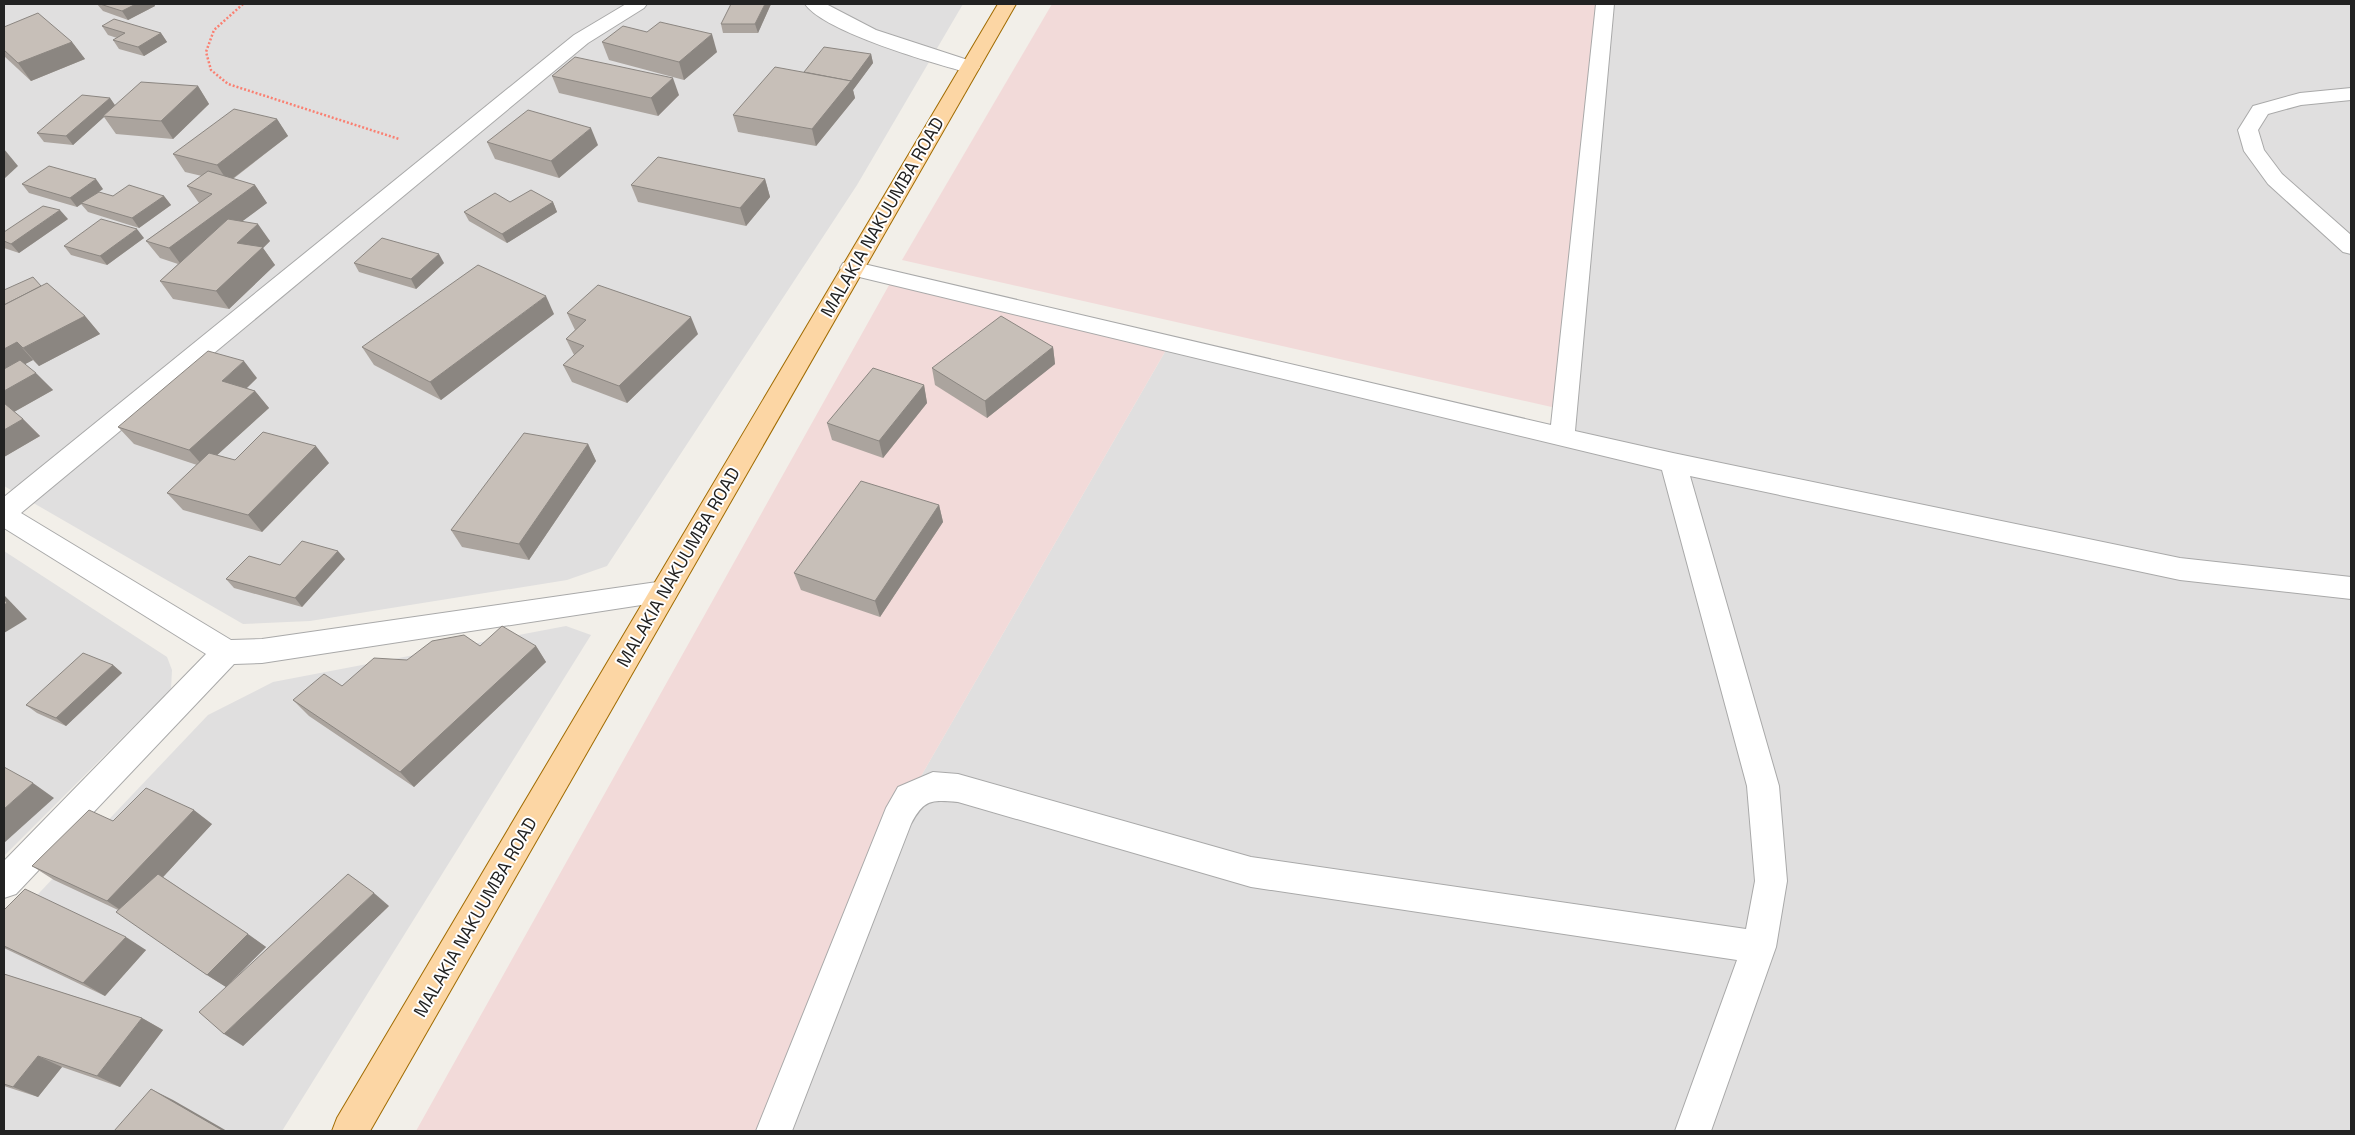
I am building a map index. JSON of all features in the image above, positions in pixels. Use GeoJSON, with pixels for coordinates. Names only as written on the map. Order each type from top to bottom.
{"type":"FeatureCollection","features":[{"type":"Feature","properties":{"kind":"main road","name":"MALAKIA NAKUUMBA ROAD"},"geometry":{"type":"LineString","coordinates":[[350,1131],[1007,4]]}},
{"type":"Feature","properties":{"kind":"lane"},"geometry":{"type":"LineString","coordinates":[[638,4],[581,39],[4,513],[227,652],[262,651],[664,592]]}},
{"type":"Feature","properties":{"kind":"lane"},"geometry":{"type":"LineString","coordinates":[[814,4],[831,17],[863,33],[970,67]]}},
{"type":"Feature","properties":{"kind":"lane"},"geometry":{"type":"LineString","coordinates":[[1562,436],[1604,4]]}},
{"type":"Feature","properties":{"kind":"lane"},"geometry":{"type":"LineString","coordinates":[[2351,94],[2300,99],[2260,110],[2248,130],[2254,151],[2275,179],[2351,247]]}},
{"type":"Feature","properties":{"kind":"lane"},"geometry":{"type":"LineString","coordinates":[[852,268],[1673,463],[2180,568],[2351,588]]}},
{"type":"Feature","properties":{"kind":"lane"},"geometry":{"type":"LineString","coordinates":[[1673,463],[1763,786],[1771,881],[1759,947],[1693,1131]]}},
{"type":"Feature","properties":{"kind":"lane"},"geometry":{"type":"LineString","coordinates":[[4,883],[227,652]]}},
{"type":"Feature","properties":{"kind":"lane"},"geometry":{"type":"LineString","coordinates":[[774,1131],[897,818],[908,797],[933,786],[958,788],[1251,872],[1759,947]]}},
{"type":"Feature","properties":{"kind":"path"},"geometry":{"type":"LineString","coordinates":[[243,4],[214,30],[206,52],[211,70],[228,84],[442,153]]}},
{"type":"Feature","properties":{"kind":"shaded area"},"geometry":{"type":"Polygon","coordinates":[[[4,4],[963,4],[857,185],[607,566],[567,580],[310,621],[243,624],[4,486],[4,4]]]}},
{"type":"Feature","properties":{"kind":"shaded area"},"geometry":{"type":"Polygon","coordinates":[[[1052,4],[1605,4],[1565,410],[902,260],[1052,4]]]}},
{"type":"Feature","properties":{"kind":"shaded area"},"geometry":{"type":"Polygon","coordinates":[[[1604,4],[2351,4],[2351,1131],[777,1131],[909,797],[1170,343],[1562,436],[1604,4]]]}},
{"type":"Feature","properties":{"kind":"shaded area"},"geometry":{"type":"Polygon","coordinates":[[[893,278],[1170,343],[897,818],[774,1131],[416,1131],[893,278]]]}},
{"type":"Feature","properties":{"kind":"shaded area"},"geometry":{"type":"Polygon","coordinates":[[[4,551],[167,657],[172,670],[171,689],[4,856],[4,551]]]}},
{"type":"Feature","properties":{"kind":"shaded area"},"geometry":{"type":"Polygon","coordinates":[[[566,626],[591,635],[282,1131],[4,1131],[4,930],[208,715],[273,682],[566,626]]]}},
{"type":"Feature","properties":{"kind":"building"},"geometry":{"type":"Polygon","coordinates":[[[100,4],[136,4],[122,11],[100,4]]]}},
{"type":"Feature","properties":{"kind":"building"},"geometry":{"type":"Polygon","coordinates":[[[731,4],[765,4],[755,24],[721,24],[731,4]]]}},
{"type":"Feature","properties":{"kind":"building"},"geometry":{"type":"Polygon","coordinates":[[[38,13],[72,42],[18,63],[4,50],[4,27],[38,13]]]}},
{"type":"Feature","properties":{"kind":"building"},"geometry":{"type":"Polygon","coordinates":[[[114,19],[161,33],[138,47],[113,40],[125,33],[102,26],[114,19]]]}},
{"type":"Feature","properties":{"kind":"building"},"geometry":{"type":"Polygon","coordinates":[[[660,22],[712,34],[679,62],[602,42],[623,26],[647,32],[660,22]]]}},
{"type":"Feature","properties":{"kind":"building"},"geometry":{"type":"Polygon","coordinates":[[[824,47],[871,54],[851,81],[804,72],[824,47]]]}},
{"type":"Feature","properties":{"kind":"building"},"geometry":{"type":"Polygon","coordinates":[[[575,57],[673,78],[651,98],[552,76],[575,57]]]}},
{"type":"Feature","properties":{"kind":"building"},"geometry":{"type":"Polygon","coordinates":[[[775,67],[851,81],[812,129],[733,115],[775,67]]]}},
{"type":"Feature","properties":{"kind":"building"},"geometry":{"type":"Polygon","coordinates":[[[141,82],[198,86],[161,121],[103,116],[141,82]]]}},
{"type":"Feature","properties":{"kind":"building"},"geometry":{"type":"Polygon","coordinates":[[[82,95],[110,98],[66,136],[37,133],[82,95]]]}},
{"type":"Feature","properties":{"kind":"building"},"geometry":{"type":"Polygon","coordinates":[[[234,109],[277,119],[217,165],[173,154],[234,109]]]}},
{"type":"Feature","properties":{"kind":"building"},"geometry":{"type":"Polygon","coordinates":[[[528,110],[591,128],[551,161],[487,142],[528,110]]]}},
{"type":"Feature","properties":{"kind":"building"},"geometry":{"type":"Polygon","coordinates":[[[658,157],[765,179],[740,208],[631,185],[658,157]]]}},
{"type":"Feature","properties":{"kind":"building"},"geometry":{"type":"Polygon","coordinates":[[[49,166],[96,179],[70,198],[22,184],[49,166]]]}},
{"type":"Feature","properties":{"kind":"building"},"geometry":{"type":"Polygon","coordinates":[[[208,171],[255,185],[169,248],[146,241],[212,194],[187,186],[208,171]]]}},
{"type":"Feature","properties":{"kind":"building"},"geometry":{"type":"Polygon","coordinates":[[[129,185],[164,196],[132,218],[81,203],[99,192],[113,196],[129,185]]]}},
{"type":"Feature","properties":{"kind":"building"},"geometry":{"type":"Polygon","coordinates":[[[531,190],[553,202],[502,234],[464,212],[495,193],[510,202],[531,190]]]}},
{"type":"Feature","properties":{"kind":"building"},"geometry":{"type":"Polygon","coordinates":[[[43,206],[60,210],[11,244],[4,241],[4,232],[43,206]]]}},
{"type":"Feature","properties":{"kind":"building"},"geometry":{"type":"Polygon","coordinates":[[[101,219],[137,229],[100,256],[64,246],[101,219]]]}},
{"type":"Feature","properties":{"kind":"building"},"geometry":{"type":"Polygon","coordinates":[[[228,219],[258,224],[237,243],[263,247],[216,291],[160,281],[228,219]]]}},
{"type":"Feature","properties":{"kind":"building"},"geometry":{"type":"Polygon","coordinates":[[[382,238],[439,254],[411,279],[354,263],[382,238]]]}},
{"type":"Feature","properties":{"kind":"building"},"geometry":{"type":"Polygon","coordinates":[[[478,265],[546,296],[430,382],[362,347],[478,265]]]}},
{"type":"Feature","properties":{"kind":"building"},"geometry":{"type":"Polygon","coordinates":[[[33,277],[41,286],[4,305],[4,290],[33,277]]]}},
{"type":"Feature","properties":{"kind":"building"},"geometry":{"type":"Polygon","coordinates":[[[47,283],[85,316],[23,348],[17,342],[4,349],[4,305],[47,283]]]}},
{"type":"Feature","properties":{"kind":"building"},"geometry":{"type":"Polygon","coordinates":[[[598,285],[691,317],[619,386],[563,365],[584,346],[566,339],[586,320],[567,313],[598,285]]]}},
{"type":"Feature","properties":{"kind":"building"},"geometry":{"type":"Polygon","coordinates":[[[1001,316],[1053,347],[985,401],[932,368],[1001,316]]]}},
{"type":"Feature","properties":{"kind":"building"},"geometry":{"type":"Polygon","coordinates":[[[208,351],[244,361],[222,381],[255,391],[189,450],[118,427],[208,351]]]}},
{"type":"Feature","properties":{"kind":"building"},"geometry":{"type":"Polygon","coordinates":[[[20,360],[36,373],[4,391],[4,369],[20,360]]]}},
{"type":"Feature","properties":{"kind":"building"},"geometry":{"type":"Polygon","coordinates":[[[873,368],[924,385],[879,441],[827,423],[873,368]]]}},
{"type":"Feature","properties":{"kind":"building"},"geometry":{"type":"Polygon","coordinates":[[[4,403],[23,419],[4,430],[4,403]]]}},
{"type":"Feature","properties":{"kind":"building"},"geometry":{"type":"Polygon","coordinates":[[[263,432],[316,446],[248,515],[167,493],[209,453],[235,460],[263,432]]]}},
{"type":"Feature","properties":{"kind":"building"},"geometry":{"type":"Polygon","coordinates":[[[524,433],[588,444],[519,544],[451,530],[524,433]]]}},
{"type":"Feature","properties":{"kind":"building"},"geometry":{"type":"Polygon","coordinates":[[[861,481],[939,505],[875,601],[794,573],[861,481]]]}},
{"type":"Feature","properties":{"kind":"building"},"geometry":{"type":"Polygon","coordinates":[[[302,541],[338,551],[295,598],[226,579],[249,556],[280,565],[302,541]]]}},
{"type":"Feature","properties":{"kind":"building"},"geometry":{"type":"Polygon","coordinates":[[[502,626],[536,646],[400,772],[293,700],[324,674],[342,686],[374,658],[407,660],[432,641],[464,635],[480,646],[502,626]]]}},
{"type":"Feature","properties":{"kind":"building"},"geometry":{"type":"Polygon","coordinates":[[[83,653],[113,665],[56,718],[26,705],[83,653]]]}},
{"type":"Feature","properties":{"kind":"building"},"geometry":{"type":"Polygon","coordinates":[[[4,767],[33,783],[4,809],[4,767]]]}},
{"type":"Feature","properties":{"kind":"building"},"geometry":{"type":"Polygon","coordinates":[[[146,788],[194,810],[107,901],[32,866],[89,810],[113,821],[146,788]]]}},
{"type":"Feature","properties":{"kind":"building"},"geometry":{"type":"Polygon","coordinates":[[[158,874],[248,934],[207,975],[116,912],[158,874]]]}},
{"type":"Feature","properties":{"kind":"building"},"geometry":{"type":"Polygon","coordinates":[[[348,874],[374,893],[224,1034],[199,1012],[348,874]]]}},
{"type":"Feature","properties":{"kind":"building"},"geometry":{"type":"Polygon","coordinates":[[[25,889],[126,937],[83,983],[4,946],[4,910],[25,889]]]}},
{"type":"Feature","properties":{"kind":"building"},"geometry":{"type":"Polygon","coordinates":[[[4,974],[142,1018],[97,1076],[38,1056],[13,1087],[4,1084],[4,974]]]}},
{"type":"Feature","properties":{"kind":"building"},"geometry":{"type":"Polygon","coordinates":[[[151,1089],[222,1130],[114,1131],[151,1089]]]}}]}
